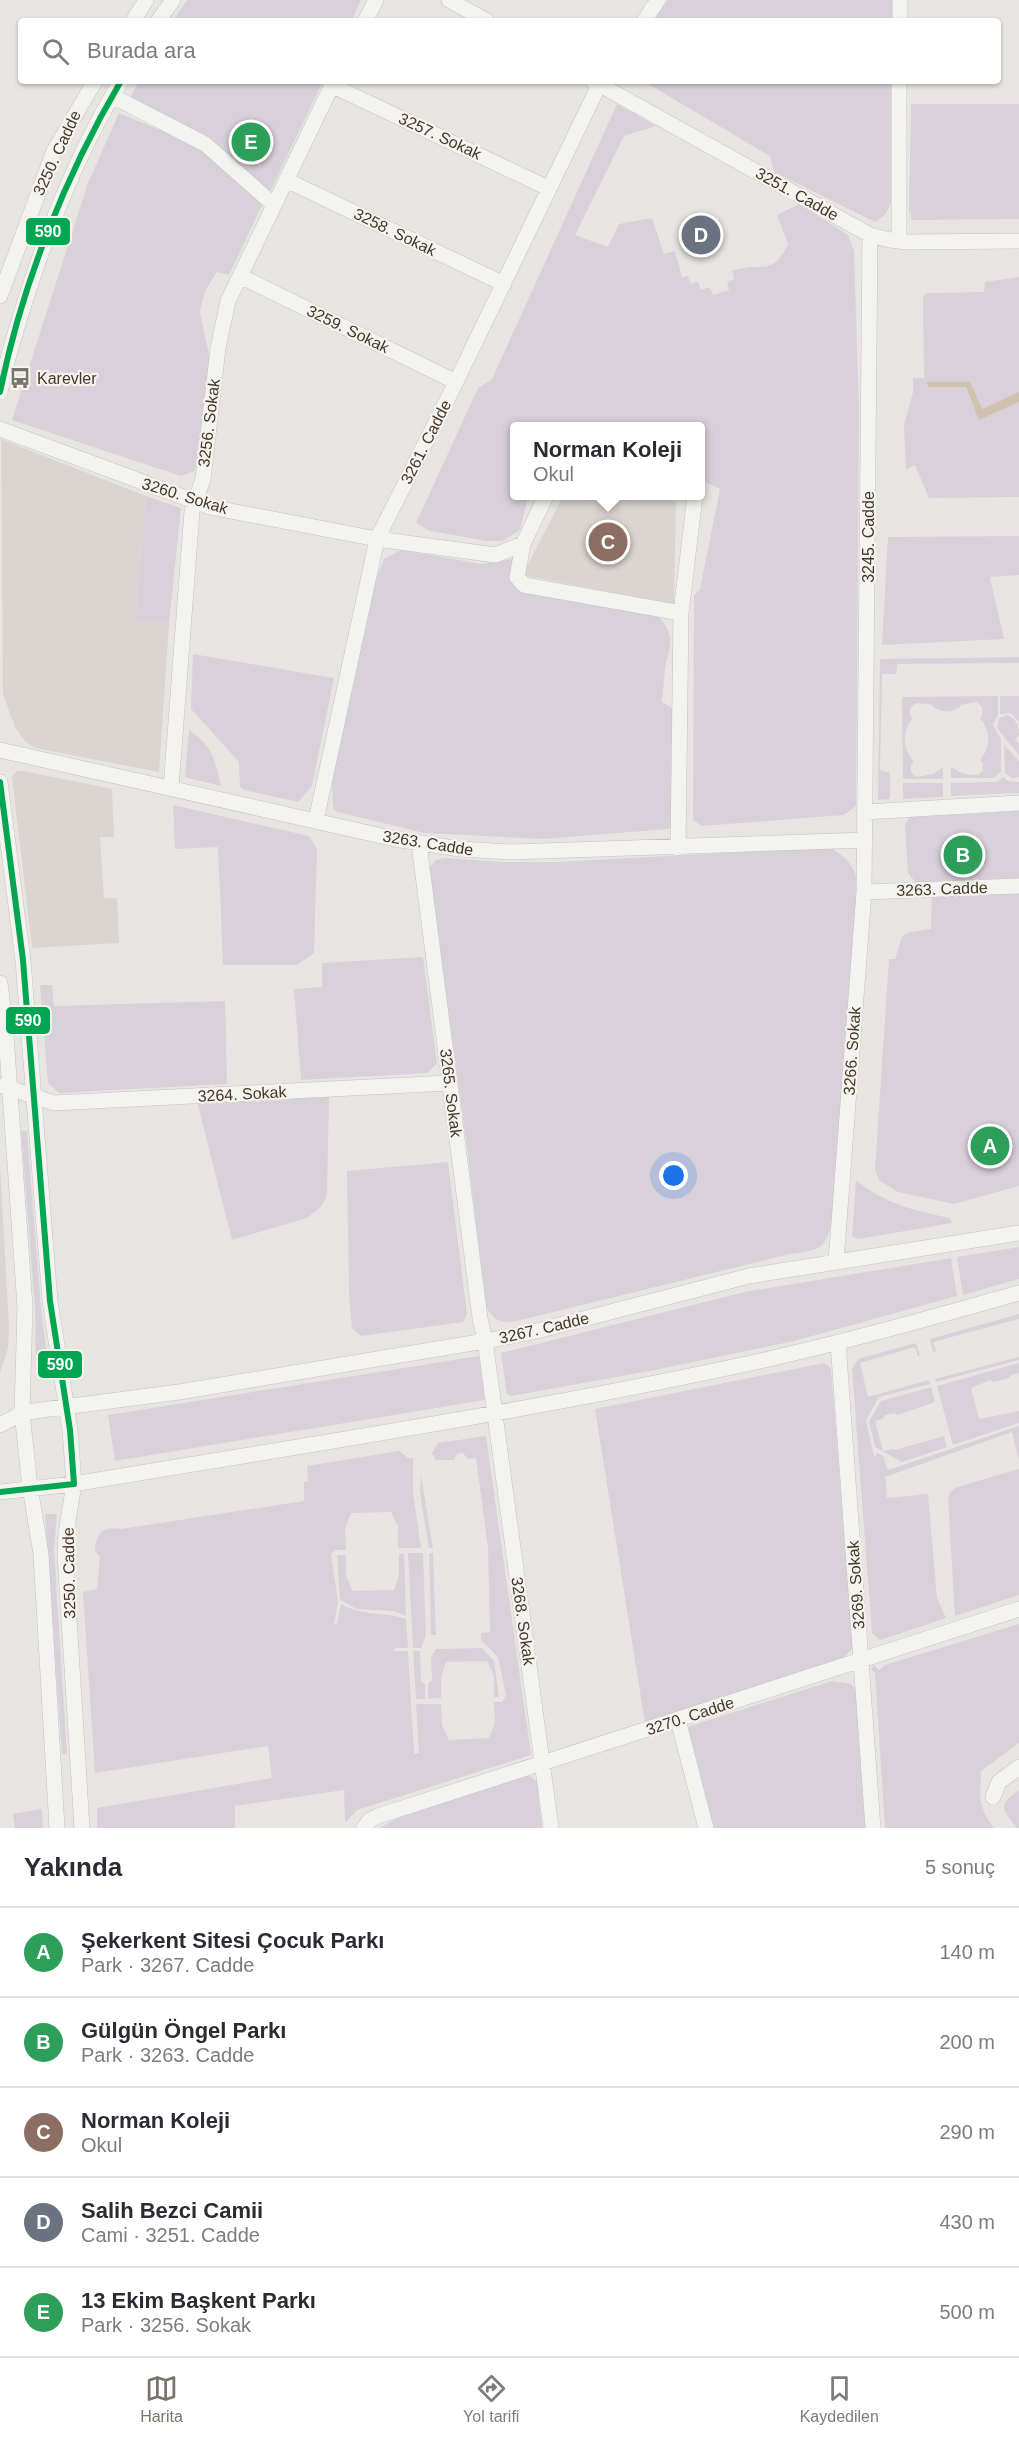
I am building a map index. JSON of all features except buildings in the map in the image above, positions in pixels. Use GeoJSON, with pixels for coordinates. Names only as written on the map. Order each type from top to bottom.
{"type":"FeatureCollection","features":[{"type":"Feature","properties":{"kind":"street"},"geometry":{"type":"LineString","coordinates":[[135,18],[146,0]]}},
{"type":"Feature","properties":{"kind":"street"},"geometry":{"type":"LineString","coordinates":[[160,18],[172,0]]}},
{"type":"Feature","properties":{"kind":"street"},"geometry":{"type":"LineString","coordinates":[[367,18],[376,0]]}},
{"type":"Feature","properties":{"kind":"street"},"geometry":{"type":"LineString","coordinates":[[449,0],[482,18]]}},
{"type":"Feature","properties":{"kind":"street"},"geometry":{"type":"LineString","coordinates":[[646,18],[658,0]]}},
{"type":"Feature","properties":{"kind":"street"},"geometry":{"type":"LineString","coordinates":[[900,0],[900,18]]}},
{"type":"Feature","properties":{"kind":"street","name":"3250. Cadde"},"geometry":{"type":"LineString","coordinates":[[0,296],[54,151],[93,84]]}},
{"type":"Feature","properties":{"kind":"street","name":"3250. Cadde"},"geometry":{"type":"LineString","coordinates":[[0,392],[19,321],[58,209],[80,154],[119,84]]}},
{"type":"Feature","properties":{"kind":"street","name":"3256. Sokak"},"geometry":{"type":"LineString","coordinates":[[171,788],[192,512],[203,480],[228,302],[332,84]]}},
{"type":"Feature","properties":{"kind":"street","name":"3257. Sokak"},"geometry":{"type":"LineString","coordinates":[[334,84],[548,188]]}},
{"type":"Feature","properties":{"kind":"street","name":"3261. Cadde"},"geometry":{"type":"LineString","coordinates":[[316,820],[377,539],[504,284],[597,84]]}},
{"type":"Feature","properties":{"kind":"street","name":"3251. Cadde"},"geometry":{"type":"LineString","coordinates":[[602,84],[870,235],[899,241],[1019,241]]}},
{"type":"Feature","properties":{"kind":"street"},"geometry":{"type":"LineString","coordinates":[[899,84],[899,241]]}},
{"type":"Feature","properties":{"kind":"street"},"geometry":{"type":"LineString","coordinates":[[112,96],[205,144],[274,205]]}},
{"type":"Feature","properties":{"kind":"street","name":"3258. Sokak"},"geometry":{"type":"LineString","coordinates":[[286,180],[504,284]]}},
{"type":"Feature","properties":{"kind":"street","name":"3245. Cadde"},"geometry":{"type":"LineString","coordinates":[[865,840],[870,235]]}},
{"type":"Feature","properties":{"kind":"street","name":"3259. Sokak"},"geometry":{"type":"LineString","coordinates":[[240,276],[456,382]]}},
{"type":"Feature","properties":{"kind":"street","name":"3260. Sokak"},"geometry":{"type":"LineString","coordinates":[[0,429],[210,507],[377,539],[495,555],[523,544]]}},
{"type":"Feature","properties":{"kind":"street"},"geometry":{"type":"LineString","coordinates":[[544,500],[523,544],[517,577],[525,585],[681,613]]}},
{"type":"Feature","properties":{"kind":"street"},"geometry":{"type":"LineString","coordinates":[[678,848],[681,613],[694,500]]}},
{"type":"Feature","properties":{"kind":"street","name":"3263. Cadde"},"geometry":{"type":"LineString","coordinates":[[0,750],[419,844],[460,849],[511,852],[865,840]]}},
{"type":"Feature","properties":{"kind":"street","name":"3250. Cadde"},"geometry":{"type":"LineString","coordinates":[[0,782],[23,960],[50,1300],[66,1406],[74,1484],[65,1555],[82,1828]]}},
{"type":"Feature","properties":{"kind":"street"},"geometry":{"type":"LineString","coordinates":[[865,812],[1019,803]]}},
{"type":"Feature","properties":{"kind":"street","name":"3266. Sokak"},"geometry":{"type":"LineString","coordinates":[[836,1262],[864,892],[865,840]]}},
{"type":"Feature","properties":{"kind":"street","name":"3265. Sokak"},"geometry":{"type":"LineString","coordinates":[[419,844],[494,1413]]}},
{"type":"Feature","properties":{"kind":"street","name":"3263. Cadde"},"geometry":{"type":"LineString","coordinates":[[864,892],[1019,886]]}},
{"type":"Feature","properties":{"kind":"street","name":"3250. Cadde"},"geometry":{"type":"LineString","coordinates":[[0,983],[5,1086],[25,1307],[22,1413],[30,1487],[41,1554],[57,1828]]}},
{"type":"Feature","properties":{"kind":"street","name":"3264. Sokak"},"geometry":{"type":"LineString","coordinates":[[5,1086],[54,1103],[449,1083]]}},
{"type":"Feature","properties":{"kind":"street","name":"3267. Cadde"},"geometry":{"type":"LineString","coordinates":[[0,1425],[22,1413],[179,1392],[485,1341],[548,1328],[749,1276],[1019,1233]]}},
{"type":"Feature","properties":{"kind":"street"},"geometry":{"type":"LineString","coordinates":[[0,1492],[74,1484],[494,1413],[739,1365],[838,1342],[1019,1293]]}},
{"type":"Feature","properties":{"kind":"street","name":"3269. Sokak"},"geometry":{"type":"LineString","coordinates":[[838,1342],[873,1828]]}},
{"type":"Feature","properties":{"kind":"street","name":"3268. Sokak"},"geometry":{"type":"LineString","coordinates":[[494,1413],[551,1828]]}},
{"type":"Feature","properties":{"kind":"street","name":"3270. Cadde"},"geometry":{"type":"LineString","coordinates":[[364,1828],[370,1820],[378,1816],[1019,1609]]}},
{"type":"Feature","properties":{"kind":"street"},"geometry":{"type":"LineString","coordinates":[[678,1720],[706,1828]]}},
{"type":"Feature","properties":{"kind":"street"},"geometry":{"type":"LineString","coordinates":[[993,1797],[999,1782],[1019,1767]]}},
{"type":"Feature","properties":{"kind":"shaded area"},"geometry":{"type":"Polygon","coordinates":[[[187,0],[361,0],[352,18],[175,18],[187,0]]]}},
{"type":"Feature","properties":{"kind":"shaded area"},"geometry":{"type":"Polygon","coordinates":[[[668,0],[892,0],[892,18],[655,18],[668,0]]]}},
{"type":"Feature","properties":{"kind":"shaded area"},"geometry":{"type":"Polygon","coordinates":[[[137,84],[322,84],[269,194],[130,98],[137,84]]]}},
{"type":"Feature","properties":{"kind":"shaded area"},"geometry":{"type":"Polygon","coordinates":[[[648,84],[892,84],[891,203],[885,215],[875,222],[774,172],[770,156],[648,84]]]}},
{"type":"Feature","properties":{"kind":"shaded area"},"geometry":{"type":"Polygon","coordinates":[[[617,104],[656,126],[624,136],[575,235],[608,247],[619,224],[652,218],[664,254],[675,251],[682,277],[688,276],[691,284],[698,281],[701,290],[710,287],[713,295],[729,290],[727,282],[734,279],[732,271],[771,265],[777,261],[788,244],[777,215],[799,204],[848,235],[854,251],[859,409],[856,806],[844,815],[702,826],[693,820],[694,595],[700,589],[720,489],[705,482],[705,422],[510,422],[510,500],[527,500],[520,530],[503,541],[487,541],[430,531],[416,523],[478,388],[492,379],[617,104]]]}},
{"type":"Feature","properties":{"kind":"shaded area"},"geometry":{"type":"Polygon","coordinates":[[[911,104],[1019,104],[1019,219],[912,220],[909,210],[911,104]]]}},
{"type":"Feature","properties":{"kind":"shaded area"},"geometry":{"type":"Polygon","coordinates":[[[119,113],[201,147],[261,199],[262,205],[229,275],[217,272],[205,291],[200,312],[210,360],[195,471],[181,476],[12,420],[88,183],[119,113]]]}},
{"type":"Feature","properties":{"kind":"shaded area"},"geometry":{"type":"Polygon","coordinates":[[[1019,277],[1019,497],[929,498],[915,465],[906,469],[904,425],[913,392],[913,378],[924,378],[923,298],[925,294],[931,293],[984,292],[985,282],[1019,277]]]}},
{"type":"Feature","properties":{"kind":"shaded area"},"geometry":{"type":"Polygon","coordinates":[[[927,382],[970,382],[982,409],[1019,392],[1019,402],[979,420],[966,387],[928,387],[927,382]]]}},
{"type":"Feature","properties":{"kind":"shaded area"},"geometry":{"type":"Polygon","coordinates":[[[1,439],[146,496],[135,621],[169,624],[159,772],[35,748],[25,741],[16,729],[3,695],[1,439]]]}},
{"type":"Feature","properties":{"kind":"shaded area"},"geometry":{"type":"Polygon","coordinates":[[[146,496],[181,508],[169,624],[135,621],[146,496]]]}},
{"type":"Feature","properties":{"kind":"shaded area"},"geometry":{"type":"Polygon","coordinates":[[[561,500],[672,500],[676,502],[674,604],[526,576],[524,572],[561,500]]]}},
{"type":"Feature","properties":{"kind":"shaded area"},"geometry":{"type":"Polygon","coordinates":[[[1019,536],[1019,575],[990,577],[1004,639],[882,645],[888,537],[1019,536]]]}},
{"type":"Feature","properties":{"kind":"shaded area"},"geometry":{"type":"Polygon","coordinates":[[[401,550],[482,564],[517,558],[511,576],[656,613],[667,628],[670,640],[662,702],[672,708],[674,824],[668,829],[543,839],[424,833],[333,809],[332,782],[369,597],[384,559],[401,550]]]}},
{"type":"Feature","properties":{"kind":"shaded area"},"geometry":{"type":"Polygon","coordinates":[[[193,654],[334,678],[312,786],[298,802],[244,790],[240,787],[239,762],[191,709],[193,654]]]}},
{"type":"Feature","properties":{"kind":"shaded area"},"geometry":{"type":"Polygon","coordinates":[[[1019,657],[1019,663],[897,664],[896,674],[882,674],[880,770],[890,773],[890,799],[878,800],[880,659],[1019,657]]]}},
{"type":"Feature","properties":{"kind":"shaded area"},"geometry":{"type":"Polygon","coordinates":[[[998,696],[998,715],[993,725],[1001,740],[1001,772],[994,778],[951,778],[951,767],[969,775],[978,775],[983,770],[983,763],[980,760],[988,744],[988,734],[980,718],[982,707],[977,702],[960,705],[946,712],[933,705],[916,703],[910,708],[910,715],[913,718],[905,734],[906,746],[914,762],[911,765],[911,772],[916,777],[933,774],[943,767],[943,779],[903,779],[902,697],[998,696]]]}},
{"type":"Feature","properties":{"kind":"shaded area"},"geometry":{"type":"Polygon","coordinates":[[[1000,696],[1019,696],[1019,722],[1011,713],[1000,714],[1000,696]]]}},
{"type":"Feature","properties":{"kind":"shaded area"},"geometry":{"type":"Polygon","coordinates":[[[1007,715],[1015,720],[1018,726],[1019,735],[1015,739],[1019,744],[1019,755],[997,728],[999,718],[1007,715]]]}},
{"type":"Feature","properties":{"kind":"shaded area"},"geometry":{"type":"Polygon","coordinates":[[[189,730],[204,742],[212,754],[221,786],[185,777],[189,730]]]}},
{"type":"Feature","properties":{"kind":"shaded area"},"geometry":{"type":"Polygon","coordinates":[[[1004,745],[1019,761],[1019,777],[1012,778],[1005,773],[1004,745]]]}},
{"type":"Feature","properties":{"kind":"shaded area"},"geometry":{"type":"Polygon","coordinates":[[[17,771],[112,789],[114,837],[100,837],[104,898],[117,898],[119,943],[32,948],[12,777],[17,771]]]}},
{"type":"Feature","properties":{"kind":"shaded area"},"geometry":{"type":"Polygon","coordinates":[[[1003,777],[1008,781],[1019,782],[1019,793],[951,796],[951,783],[997,782],[1003,777]]]}},
{"type":"Feature","properties":{"kind":"shaded area"},"geometry":{"type":"Polygon","coordinates":[[[903,783],[943,783],[943,797],[903,799],[903,783]]]}},
{"type":"Feature","properties":{"kind":"shaded area"},"geometry":{"type":"Polygon","coordinates":[[[173,805],[309,836],[317,849],[314,953],[297,965],[223,965],[218,847],[175,849],[173,805]]]}},
{"type":"Feature","properties":{"kind":"shaded area"},"geometry":{"type":"Polygon","coordinates":[[[1019,811],[1019,878],[916,883],[908,873],[905,824],[910,817],[1019,811]]]}},
{"type":"Feature","properties":{"kind":"shaded area"},"geometry":{"type":"Polygon","coordinates":[[[830,847],[854,870],[857,881],[858,910],[844,1058],[833,1220],[824,1243],[809,1251],[521,1320],[505,1322],[497,1319],[486,1307],[429,868],[436,860],[445,858],[501,862],[558,862],[830,847]]]}},
{"type":"Feature","properties":{"kind":"shaded area"},"geometry":{"type":"Polygon","coordinates":[[[1019,892],[1019,1186],[954,1204],[898,1192],[880,1181],[875,1170],[889,959],[895,959],[902,936],[910,932],[931,929],[932,897],[1019,892]]]}},
{"type":"Feature","properties":{"kind":"shaded area"},"geometry":{"type":"Polygon","coordinates":[[[423,957],[437,1063],[428,1073],[301,1080],[294,989],[322,987],[322,963],[423,957]]]}},
{"type":"Feature","properties":{"kind":"shaded area"},"geometry":{"type":"Polygon","coordinates":[[[40,985],[52,985],[54,1006],[225,1001],[227,1084],[59,1093],[48,1083],[40,985]]]}},
{"type":"Feature","properties":{"kind":"shaded area"},"geometry":{"type":"Polygon","coordinates":[[[329,1095],[327,1196],[321,1207],[307,1218],[232,1240],[197,1101],[329,1095]]]}},
{"type":"Feature","properties":{"kind":"shaded area"},"geometry":{"type":"Polygon","coordinates":[[[21,1131],[27,1131],[41,1308],[49,1373],[36,1375],[35,1309],[21,1131]]]}},
{"type":"Feature","properties":{"kind":"shaded area"},"geometry":{"type":"Polygon","coordinates":[[[448,1162],[467,1314],[463,1322],[361,1336],[352,1328],[349,1293],[347,1171],[448,1162]]]}},
{"type":"Feature","properties":{"kind":"shaded area"},"geometry":{"type":"Polygon","coordinates":[[[0,1167],[9,1327],[8,1348],[0,1373],[0,1167]]]}},
{"type":"Feature","properties":{"kind":"shaded area"},"geometry":{"type":"Polygon","coordinates":[[[856,1180],[888,1200],[912,1209],[950,1218],[952,1223],[858,1239],[852,1236],[856,1180]]]}},
{"type":"Feature","properties":{"kind":"shaded area"},"geometry":{"type":"Polygon","coordinates":[[[1019,1247],[1019,1279],[963,1295],[957,1257],[1019,1247]]]}},
{"type":"Feature","properties":{"kind":"shaded area"},"geometry":{"type":"Polygon","coordinates":[[[951,1258],[957,1296],[794,1341],[655,1370],[511,1396],[507,1394],[501,1353],[745,1292],[951,1258]]]}},
{"type":"Feature","properties":{"kind":"shaded area"},"geometry":{"type":"Polygon","coordinates":[[[1019,1314],[1019,1319],[933,1342],[936,1351],[933,1352],[930,1339],[1019,1314]]]}},
{"type":"Feature","properties":{"kind":"shaded area"},"geometry":{"type":"Polygon","coordinates":[[[916,1343],[920,1356],[915,1347],[860,1363],[868,1397],[929,1380],[930,1384],[879,1397],[866,1420],[874,1456],[877,1455],[876,1452],[883,1456],[888,1470],[1019,1426],[1019,1461],[1012,1432],[885,1477],[887,1498],[928,1494],[937,1598],[946,1618],[880,1640],[872,1633],[852,1369],[858,1359],[916,1343]]]}},
{"type":"Feature","properties":{"kind":"shaded area"},"geometry":{"type":"Polygon","coordinates":[[[479,1356],[485,1400],[115,1461],[108,1415],[479,1356]]]}},
{"type":"Feature","properties":{"kind":"shaded area"},"geometry":{"type":"Polygon","coordinates":[[[1019,1357],[1019,1360],[936,1382],[935,1379],[1019,1357]]]}},
{"type":"Feature","properties":{"kind":"shaded area"},"geometry":{"type":"Polygon","coordinates":[[[824,1363],[831,1368],[853,1648],[842,1659],[645,1723],[595,1409],[824,1363]]]}},
{"type":"Feature","properties":{"kind":"shaded area"},"geometry":{"type":"Polygon","coordinates":[[[1019,1363],[1019,1373],[994,1382],[990,1380],[971,1388],[979,1419],[1019,1411],[1019,1423],[953,1445],[937,1386],[1019,1363]]]}},
{"type":"Feature","properties":{"kind":"shaded area"},"geometry":{"type":"Polygon","coordinates":[[[931,1387],[935,1402],[898,1415],[894,1413],[885,1415],[883,1419],[875,1421],[883,1451],[895,1450],[944,1436],[947,1447],[902,1462],[875,1447],[869,1421],[881,1401],[931,1387]]]}},
{"type":"Feature","properties":{"kind":"shaded area"},"geometry":{"type":"Polygon","coordinates":[[[486,1436],[531,1755],[357,1810],[347,1821],[345,1821],[344,1790],[235,1806],[235,1828],[97,1828],[97,1808],[272,1778],[268,1746],[95,1773],[83,1592],[97,1589],[100,1557],[95,1551],[99,1535],[105,1530],[115,1528],[121,1529],[304,1501],[304,1482],[308,1481],[307,1466],[399,1451],[408,1458],[413,1458],[413,1493],[421,1548],[398,1548],[398,1527],[391,1512],[351,1513],[345,1529],[346,1550],[335,1550],[331,1554],[338,1602],[334,1624],[337,1623],[341,1604],[358,1611],[406,1619],[408,1648],[394,1648],[394,1651],[408,1651],[414,1754],[419,1753],[416,1704],[441,1704],[442,1725],[449,1740],[489,1738],[495,1723],[494,1702],[502,1702],[506,1695],[498,1657],[481,1640],[481,1633],[490,1632],[488,1548],[476,1458],[468,1459],[463,1453],[457,1454],[454,1460],[435,1460],[434,1455],[431,1455],[438,1443],[486,1436]]]}},
{"type":"Feature","properties":{"kind":"shaded area"},"geometry":{"type":"Polygon","coordinates":[[[1019,1469],[1019,1595],[955,1616],[948,1498],[950,1492],[957,1487],[1019,1469]]]}},
{"type":"Feature","properties":{"kind":"shaded area"},"geometry":{"type":"Polygon","coordinates":[[[421,1475],[433,1548],[429,1548],[420,1493],[421,1475]]]}},
{"type":"Feature","properties":{"kind":"shaded area"},"geometry":{"type":"Polygon","coordinates":[[[45,1514],[57,1514],[54,1549],[67,1754],[62,1754],[45,1514]]]}},
{"type":"Feature","properties":{"kind":"shaded area"},"geometry":{"type":"Polygon","coordinates":[[[404,1553],[406,1616],[393,1611],[357,1609],[340,1600],[337,1555],[346,1555],[346,1576],[353,1591],[394,1590],[399,1575],[399,1554],[404,1553]]]}},
{"type":"Feature","properties":{"kind":"shaded area"},"geometry":{"type":"Polygon","coordinates":[[[408,1553],[423,1553],[426,1635],[421,1648],[413,1648],[408,1553]]]}},
{"type":"Feature","properties":{"kind":"shaded area"},"geometry":{"type":"Polygon","coordinates":[[[429,1553],[433,1553],[436,1635],[431,1635],[429,1553]]]}},
{"type":"Feature","properties":{"kind":"shaded area"},"geometry":{"type":"Polygon","coordinates":[[[1019,1624],[1019,1743],[981,1771],[982,1807],[994,1828],[885,1828],[875,1673],[871,1669],[874,1665],[879,1670],[885,1665],[1019,1624]]]}},
{"type":"Feature","properties":{"kind":"shaded area"},"geometry":{"type":"Polygon","coordinates":[[[482,1648],[494,1661],[499,1697],[494,1697],[494,1676],[487,1661],[446,1662],[441,1677],[441,1698],[428,1699],[428,1684],[432,1680],[431,1658],[436,1649],[482,1648]]]}},
{"type":"Feature","properties":{"kind":"shaded area"},"geometry":{"type":"Polygon","coordinates":[[[413,1651],[420,1651],[421,1681],[425,1684],[425,1699],[416,1699],[413,1651]]]}},
{"type":"Feature","properties":{"kind":"shaded area"},"geometry":{"type":"Polygon","coordinates":[[[832,1681],[851,1684],[858,1692],[869,1828],[713,1828],[687,1727],[832,1681]]]}},
{"type":"Feature","properties":{"kind":"shaded area"},"geometry":{"type":"Polygon","coordinates":[[[529,1775],[537,1782],[542,1828],[379,1828],[405,1814],[529,1775]]]}},
{"type":"Feature","properties":{"kind":"shaded area"},"geometry":{"type":"Polygon","coordinates":[[[1019,1790],[1019,1828],[1017,1828],[1004,1808],[1007,1800],[1019,1790]]]}},
{"type":"Feature","properties":{"kind":"shaded area"},"geometry":{"type":"Polygon","coordinates":[[[42,1809],[43,1828],[15,1828],[13,1814],[42,1809]]]}},
{"type":"Feature","properties":{"kind":"transit line","name":"590"},"geometry":{"type":"LineString","coordinates":[[0,392],[20,311],[48,232],[82,154],[119,84]]}},
{"type":"Feature","properties":{"kind":"transit line","name":"590"},"geometry":{"type":"LineString","coordinates":[[0,782],[23,960],[50,1301],[70,1430],[74,1484],[0,1492]]}},
{"type":"Feature","properties":{"kind":"place","name":"13 Ekim Başkent Parkı"},"geometry":{"type":"Point","coordinates":[251,142]}},
{"type":"Feature","properties":{"kind":"place","name":"Salih Bezci Camii"},"geometry":{"type":"Point","coordinates":[701,235]}},
{"type":"Feature","properties":{"kind":"place","name":"Karevler"},"geometry":{"type":"Point","coordinates":[20,378]}},
{"type":"Feature","properties":{"kind":"place","name":"Norman Koleji"},"geometry":{"type":"Point","coordinates":[608,542]}},
{"type":"Feature","properties":{"kind":"place","name":"Gülgün Öngel Parkı"},"geometry":{"type":"Point","coordinates":[963,855]}},
{"type":"Feature","properties":{"kind":"place","name":"Şekerkent Sitesi Çocuk Parkı"},"geometry":{"type":"Point","coordinates":[990,1146]}}]}
